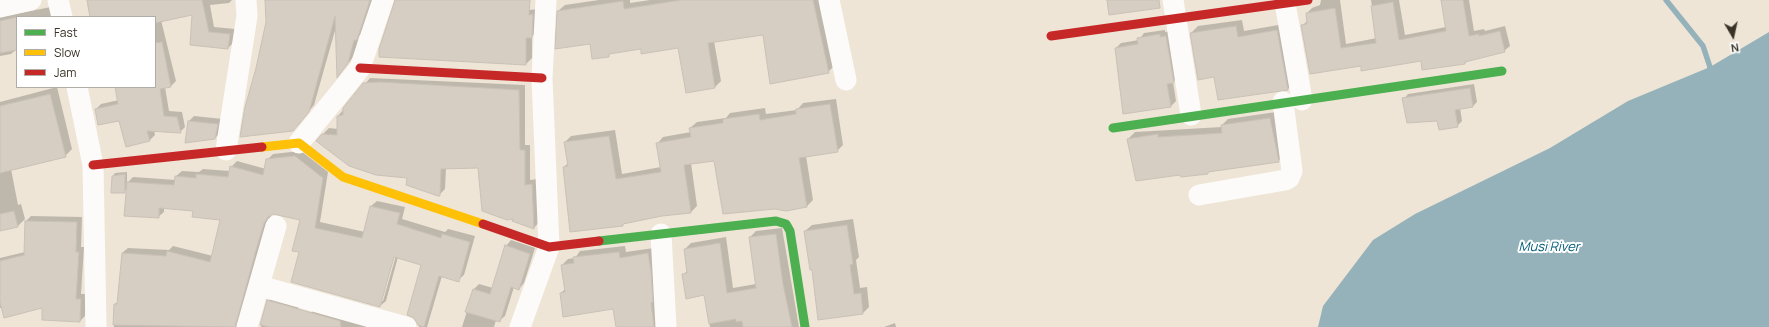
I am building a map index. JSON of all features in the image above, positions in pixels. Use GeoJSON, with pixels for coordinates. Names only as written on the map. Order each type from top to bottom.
{"type":"FeatureCollection","features":[{"type":"Feature","properties":{"kind":"street"},"geometry":{"type":"LineString","coordinates":[[0,7],[31,0]]}},
{"type":"Feature","properties":{"kind":"street"},"geometry":{"type":"LineString","coordinates":[[58,0],[62,16]]}},
{"type":"Feature","properties":{"kind":"street"},"geometry":{"type":"LineString","coordinates":[[226,150],[247,16],[246,0]]}},
{"type":"Feature","properties":{"kind":"street"},"geometry":{"type":"LineString","coordinates":[[299,143],[360,68],[383,0]]}},
{"type":"Feature","properties":{"kind":"street"},"geometry":{"type":"LineString","coordinates":[[520,327],[549,247],[542,78],[546,0]]}},
{"type":"Feature","properties":{"kind":"street"},"geometry":{"type":"LineString","coordinates":[[829,0],[846,80]]}},
{"type":"Feature","properties":{"kind":"street"},"geometry":{"type":"LineString","coordinates":[[1051,36],[1174,9],[1285,3],[1308,0]]}},
{"type":"Feature","properties":{"kind":"street"},"geometry":{"type":"LineString","coordinates":[[1199,196],[1289,178],[1292,171],[1292,101],[1285,3]]}},
{"type":"Feature","properties":{"kind":"street"},"geometry":{"type":"LineString","coordinates":[[1174,9],[1191,115]]}},
{"type":"Feature","properties":{"kind":"street"},"geometry":{"type":"LineString","coordinates":[[360,68],[482,76],[542,78]]}},
{"type":"Feature","properties":{"kind":"street"},"geometry":{"type":"LineString","coordinates":[[1113,128],[1191,115],[1502,71]]}},
{"type":"Feature","properties":{"kind":"street"},"geometry":{"type":"LineString","coordinates":[[77,88],[93,165],[96,327]]}},
{"type":"Feature","properties":{"kind":"street"},"geometry":{"type":"LineString","coordinates":[[93,165],[299,143],[343,177],[549,247],[776,221],[786,224],[790,231],[805,327]]}},
{"type":"Feature","properties":{"kind":"street"},"geometry":{"type":"LineString","coordinates":[[247,327],[276,226]]}},
{"type":"Feature","properties":{"kind":"street"},"geometry":{"type":"LineString","coordinates":[[662,234],[666,327]]}},
{"type":"Feature","properties":{"kind":"street"},"geometry":{"type":"LineString","coordinates":[[260,286],[406,327]]}},
{"type":"Feature","properties":{"kind":"water","name":"Musi River"},"geometry":{"type":"Polygon","coordinates":[[[1769,32],[1769,327],[1318,327],[1323,306],[1373,240],[1415,214],[1550,148],[1628,101],[1710,67],[1769,32]]]}},
{"type":"Feature","properties":{"kind":"building"},"geometry":{"type":"Polygon","coordinates":[[[87,0],[202,0],[209,32],[230,34],[228,49],[190,45],[192,15],[156,23],[156,16],[90,16],[87,0]]]}},
{"type":"Feature","properties":{"kind":"building"},"geometry":{"type":"Polygon","coordinates":[[[265,0],[370,0],[357,40],[354,40],[348,63],[337,78],[335,16],[309,112],[293,131],[240,137],[245,107],[256,68],[266,22],[265,0]]]}},
{"type":"Feature","properties":{"kind":"building"},"geometry":{"type":"Polygon","coordinates":[[[395,0],[530,0],[529,15],[533,14],[532,38],[526,38],[526,65],[379,57],[379,49],[395,0]]]}},
{"type":"Feature","properties":{"kind":"building"},"geometry":{"type":"Polygon","coordinates":[[[681,0],[813,0],[829,73],[770,84],[763,35],[708,43],[715,88],[686,93],[678,48],[641,54],[641,49],[609,54],[609,57],[592,59],[590,44],[555,49],[557,11],[623,1],[624,9],[681,0]]]}},
{"type":"Feature","properties":{"kind":"building"},"geometry":{"type":"Polygon","coordinates":[[[1107,0],[1159,0],[1160,8],[1109,15],[1107,0]]]}},
{"type":"Feature","properties":{"kind":"building"},"geometry":{"type":"Polygon","coordinates":[[[1441,0],[1463,0],[1469,36],[1479,34],[1479,36],[1500,31],[1505,52],[1465,62],[1465,64],[1422,70],[1421,61],[1361,71],[1361,66],[1310,74],[1301,25],[1307,24],[1306,13],[1335,8],[1341,48],[1376,43],[1371,6],[1393,2],[1399,40],[1446,31],[1441,0]]]}},
{"type":"Feature","properties":{"kind":"building"},"geometry":{"type":"Polygon","coordinates":[[[16,17],[16,50],[0,53],[0,21],[16,17]]]}},
{"type":"Feature","properties":{"kind":"building"},"geometry":{"type":"Polygon","coordinates":[[[1236,26],[1238,37],[1277,30],[1288,90],[1218,100],[1214,77],[1198,80],[1190,33],[1236,26]]]}},
{"type":"Feature","properties":{"kind":"building"},"geometry":{"type":"Polygon","coordinates":[[[1160,34],[1160,37],[1166,36],[1174,83],[1167,84],[1171,107],[1123,114],[1115,48],[1138,44],[1137,38],[1160,34]]]}},
{"type":"Feature","properties":{"kind":"building"},"geometry":{"type":"Polygon","coordinates":[[[162,42],[171,87],[160,89],[164,116],[177,117],[181,133],[147,131],[150,141],[126,147],[119,121],[98,125],[95,109],[118,104],[115,88],[156,88],[156,43],[162,42]]]}},
{"type":"Feature","properties":{"kind":"building"},"geometry":{"type":"Polygon","coordinates":[[[380,82],[519,90],[520,150],[525,150],[525,185],[532,184],[534,229],[512,221],[513,219],[507,220],[482,211],[478,168],[441,169],[440,196],[438,196],[406,185],[407,178],[376,175],[349,166],[316,141],[322,134],[337,135],[337,116],[343,115],[343,108],[363,83],[380,82]]]}},
{"type":"Feature","properties":{"kind":"building"},"geometry":{"type":"Polygon","coordinates":[[[1470,88],[1473,107],[1455,110],[1458,127],[1439,130],[1437,121],[1407,123],[1402,98],[1470,88]]]}},
{"type":"Feature","properties":{"kind":"building"},"geometry":{"type":"Polygon","coordinates":[[[50,94],[66,157],[0,173],[0,106],[50,94]]]}},
{"type":"Feature","properties":{"kind":"building"},"geometry":{"type":"Polygon","coordinates":[[[830,104],[838,152],[799,158],[807,207],[786,211],[775,209],[723,214],[714,161],[684,165],[691,213],[662,216],[623,224],[623,226],[570,232],[563,167],[568,166],[564,142],[609,136],[616,179],[661,172],[656,143],[691,137],[689,128],[723,123],[723,119],[759,114],[760,120],[796,114],[796,109],[830,104]]]}},
{"type":"Feature","properties":{"kind":"building"},"geometry":{"type":"Polygon","coordinates":[[[1270,118],[1279,162],[1208,172],[1208,174],[1181,177],[1180,175],[1136,181],[1127,139],[1158,134],[1158,137],[1222,133],[1221,125],[1270,118]]]}},
{"type":"Feature","properties":{"kind":"building"},"geometry":{"type":"Polygon","coordinates":[[[188,121],[218,124],[215,139],[185,143],[188,121]]]}},
{"type":"Feature","properties":{"kind":"building"},"geometry":{"type":"Polygon","coordinates":[[[295,156],[323,178],[315,228],[362,238],[370,206],[400,213],[397,224],[441,238],[442,234],[470,242],[459,282],[439,276],[424,327],[418,325],[414,318],[407,315],[421,265],[394,257],[380,307],[291,282],[299,252],[292,251],[300,220],[273,214],[268,217],[264,223],[235,327],[113,325],[114,304],[117,304],[122,253],[166,256],[167,251],[210,262],[220,220],[192,217],[193,211],[159,208],[159,218],[124,216],[127,182],[174,185],[175,176],[196,178],[196,174],[228,177],[230,166],[263,175],[266,159],[295,156]]]}},
{"type":"Feature","properties":{"kind":"building"},"geometry":{"type":"Polygon","coordinates":[[[125,174],[125,193],[111,193],[112,176],[125,174]]]}},
{"type":"Feature","properties":{"kind":"building"},"geometry":{"type":"Polygon","coordinates":[[[14,211],[18,227],[0,231],[0,214],[14,211]]]}},
{"type":"Feature","properties":{"kind":"building"},"geometry":{"type":"Polygon","coordinates":[[[25,221],[77,222],[76,252],[79,252],[76,299],[81,299],[80,322],[42,320],[42,308],[4,318],[0,302],[0,261],[24,255],[25,221]]]}},
{"type":"Feature","properties":{"kind":"building"},"geometry":{"type":"Polygon","coordinates":[[[847,225],[853,264],[850,265],[854,294],[861,293],[863,314],[818,320],[812,270],[810,270],[804,231],[847,225]]]}},
{"type":"Feature","properties":{"kind":"building"},"geometry":{"type":"Polygon","coordinates":[[[776,234],[783,284],[792,327],[743,327],[742,321],[736,322],[736,319],[709,324],[704,295],[686,299],[682,274],[687,273],[684,249],[720,243],[727,293],[756,288],[749,237],[776,234]]]}},
{"type":"Feature","properties":{"kind":"building"},"geometry":{"type":"Polygon","coordinates":[[[505,245],[530,254],[519,290],[511,287],[500,322],[465,312],[473,289],[490,294],[505,245]]]}},
{"type":"Feature","properties":{"kind":"building"},"geometry":{"type":"Polygon","coordinates":[[[619,252],[620,258],[648,253],[651,271],[653,302],[651,303],[654,327],[616,327],[613,309],[563,317],[560,293],[565,292],[561,265],[574,263],[573,257],[619,252]]]}},
{"type":"Feature","properties":{"kind":"building"},"geometry":{"type":"Polygon","coordinates":[[[267,300],[340,321],[341,327],[270,327],[260,325],[267,300]]]}},
{"type":"Feature","properties":{"kind":"waterway"},"geometry":{"type":"LineString","coordinates":[[1666,0],[1703,46],[1710,67],[1709,73]]}},
{"type":"Feature","properties":{"kind":"traffic: fast"},"geometry":{"type":"LineString","coordinates":[[1113,128],[1502,71]]}},
{"type":"Feature","properties":{"kind":"traffic: fast"},"geometry":{"type":"LineString","coordinates":[[599,241],[776,221],[786,224],[790,231],[805,327]]}},
{"type":"Feature","properties":{"kind":"traffic: slow"},"geometry":{"type":"LineString","coordinates":[[262,147],[299,143],[343,177],[483,224]]}},
{"type":"Feature","properties":{"kind":"traffic: jam"},"geometry":{"type":"LineString","coordinates":[[1051,36],[1308,0]]}},
{"type":"Feature","properties":{"kind":"traffic: jam"},"geometry":{"type":"LineString","coordinates":[[360,68],[542,78]]}},
{"type":"Feature","properties":{"kind":"traffic: jam"},"geometry":{"type":"LineString","coordinates":[[93,165],[262,147]]}},
{"type":"Feature","properties":{"kind":"traffic: jam"},"geometry":{"type":"LineString","coordinates":[[483,224],[549,247],[599,241]]}}]}
